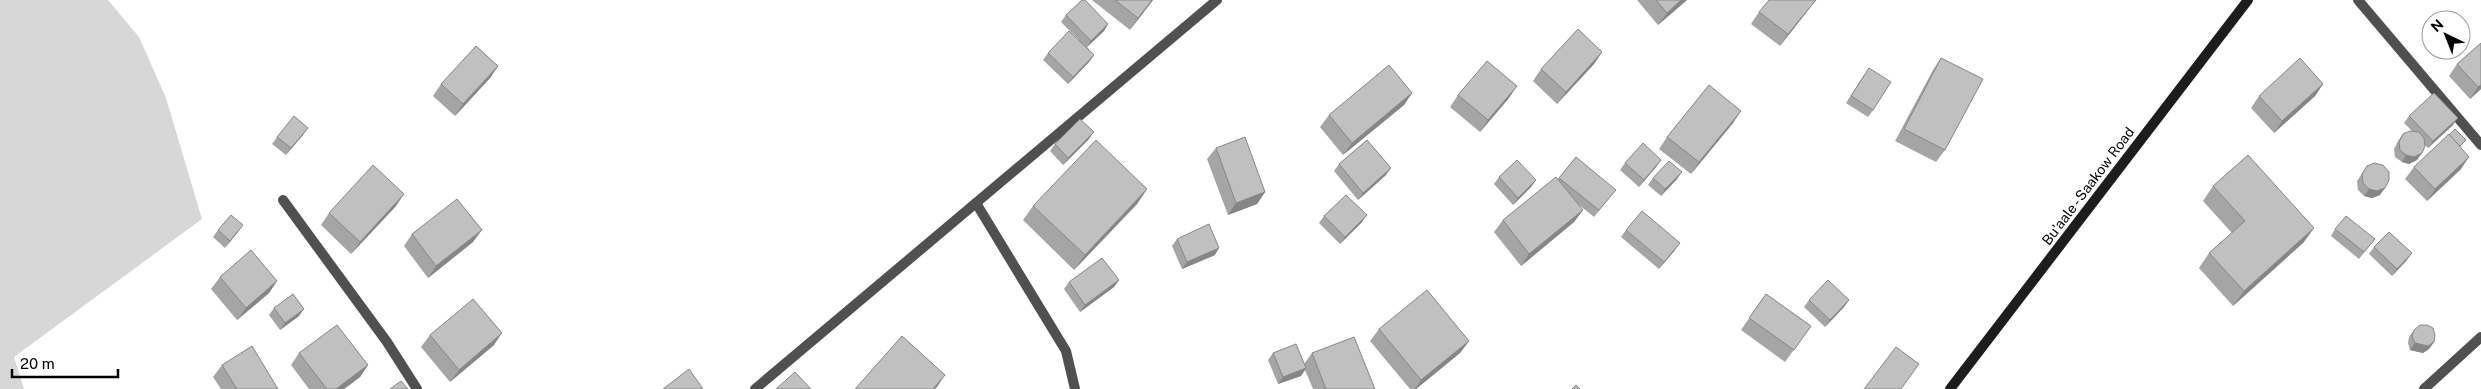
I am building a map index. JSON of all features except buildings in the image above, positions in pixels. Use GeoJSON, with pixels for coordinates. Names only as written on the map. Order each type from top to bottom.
{"type":"FeatureCollection","features":[{"type":"Feature","properties":{"kind":"main road","name":"Bu'aale - Saakow Road"},"geometry":{"type":"LineString","coordinates":[[1950,389],[2248,0]]}},
{"type":"Feature","properties":{"kind":"street"},"geometry":{"type":"LineString","coordinates":[[755,389],[1217,0]]}},
{"type":"Feature","properties":{"kind":"street"},"geometry":{"type":"LineString","coordinates":[[2358,0],[2481,144]]}},
{"type":"Feature","properties":{"kind":"street"},"geometry":{"type":"LineString","coordinates":[[283,200],[387,342],[417,389]]}},
{"type":"Feature","properties":{"kind":"street"},"geometry":{"type":"LineString","coordinates":[[976,203],[1066,351],[1076,389]]}},
{"type":"Feature","properties":{"kind":"street"},"geometry":{"type":"LineString","coordinates":[[2424,389],[2481,337]]}},
{"type":"Feature","properties":{"kind":"shaded area"},"geometry":{"type":"Polygon","coordinates":[[[0,0],[108,0],[139,37],[166,98],[202,219],[14,357],[24,389],[0,389],[0,0]]]}}]}
